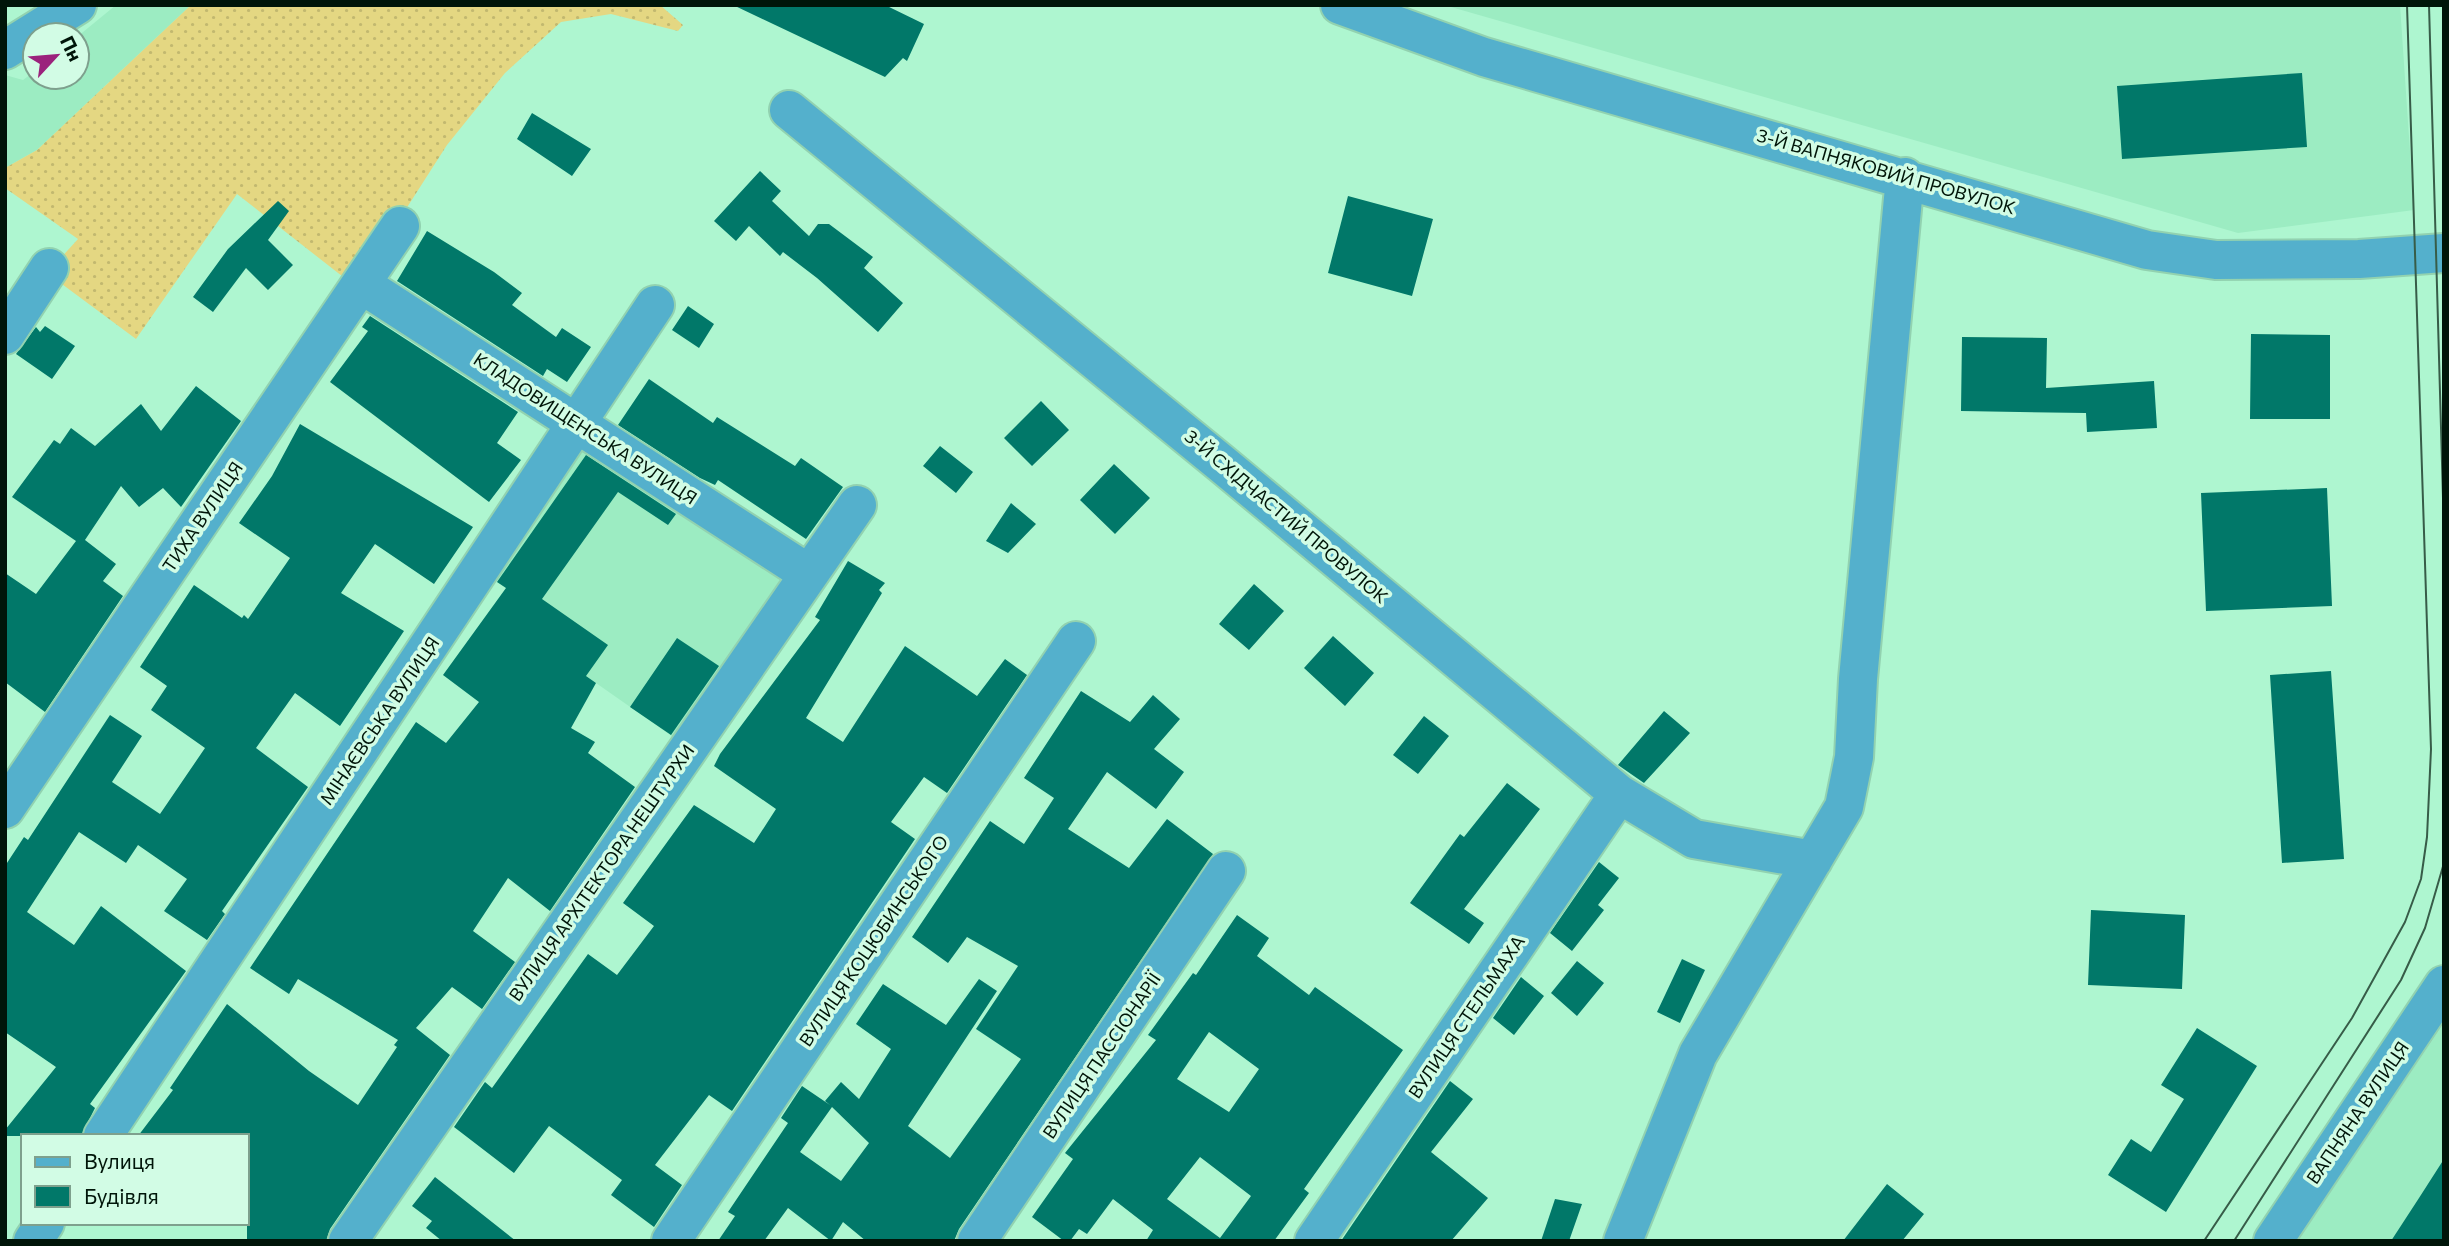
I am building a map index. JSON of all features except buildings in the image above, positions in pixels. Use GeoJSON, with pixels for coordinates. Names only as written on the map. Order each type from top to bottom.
{"type":"FeatureCollection","features":[{"type":"Feature","properties":{"kind":"street"},"geometry":{"type":"LineString","coordinates":[[5,50],[77,5]]}},
{"type":"Feature","properties":{"kind":"street","name":"3-Й ВАПНЯКОВИЙ ПРОВУЛОК"},"geometry":{"type":"LineString","coordinates":[[1340,5],[1485,57],[1905,177],[2147,250],[2216,260],[2360,259],[2444,253]]}},
{"type":"Feature","properties":{"kind":"street","name":"3-Й СХІДЧАСТИЙ ПРОВУЛОК"},"geometry":{"type":"LineString","coordinates":[[789,110],[1233,472],[1619,794],[1694,839],[1814,860]]}},
{"type":"Feature","properties":{"kind":"street"},"geometry":{"type":"LineString","coordinates":[[1623,1241],[1698,1054],[1844,807],[1854,757],[1858,679],[1905,177]]}},
{"type":"Feature","properties":{"kind":"street","name":"ТИХА ВУЛИЦЯ"},"geometry":{"type":"LineString","coordinates":[[5,809],[400,226]]}},
{"type":"Feature","properties":{"kind":"street"},"geometry":{"type":"LineString","coordinates":[[5,335],[49,268]]}},
{"type":"Feature","properties":{"kind":"street","name":"КЛАДОВИЩЕНСЬКА ВУЛИЦЯ"},"geometry":{"type":"LineString","coordinates":[[360,284],[809,574]]}},
{"type":"Feature","properties":{"kind":"street","name":"МІНАЄВСЬКА ВУЛИЦЯ"},"geometry":{"type":"LineString","coordinates":[[104,1134],[578,425],[655,305]]}},
{"type":"Feature","properties":{"kind":"street","name":"ВУЛИЦЯ АРХІТЕКТОРА НЕШТУРХИ"},"geometry":{"type":"LineString","coordinates":[[348,1241],[857,505]]}},
{"type":"Feature","properties":{"kind":"street","name":"ВУЛИЦЯ КОЦЮБИНСЬКОГО"},"geometry":{"type":"LineString","coordinates":[[671,1241],[1076,641]]}},
{"type":"Feature","properties":{"kind":"street","name":"ВУЛИЦЯ СТЕЛЬМАХА"},"geometry":{"type":"LineString","coordinates":[[1314,1241],[1619,794]]}},
{"type":"Feature","properties":{"kind":"street","name":"ВУЛИЦЯ ПАССІОНАРІЇ"},"geometry":{"type":"LineString","coordinates":[[977,1241],[1226,872]]}},
{"type":"Feature","properties":{"kind":"street","name":"ВАПНЯНА ВУЛИЦЯ"},"geometry":{"type":"LineString","coordinates":[[2273,1241],[2444,985]]}},
{"type":"Feature","properties":{"kind":"street"},"geometry":{"type":"LineString","coordinates":[[33,1241],[44,1225]]}},
{"type":"Feature","properties":{"kind":"shaded area"},"geometry":{"type":"Polygon","coordinates":[[[116,5],[191,5],[37,150],[5,168],[5,75],[21,79],[21,91],[91,91],[91,26],[116,5]]]}},
{"type":"Feature","properties":{"kind":"shaded area"},"geometry":{"type":"Polygon","coordinates":[[[191,5],[660,5],[683,25],[678,31],[611,14],[561,22],[505,73],[447,145],[356,287],[237,194],[136,339],[47,273],[78,239],[5,188],[5,168],[37,150],[191,5]]]}},
{"type":"Feature","properties":{"kind":"shaded area"},"geometry":{"type":"Polygon","coordinates":[[[1444,5],[2400,5],[2414,210],[2238,233],[1444,5]]]}},
{"type":"Feature","properties":{"kind":"shaded area"},"geometry":{"type":"Polygon","coordinates":[[[584,426],[802,579],[686,746],[536,641],[551,620],[483,571],[584,426]]]}},
{"type":"Feature","properties":{"kind":"shaded area"},"geometry":{"type":"Polygon","coordinates":[[[2444,1023],[2444,1241],[2297,1241],[2444,1023]]]}},
{"type":"Feature","properties":{"kind":"tram line"},"geometry":{"type":"LineString","coordinates":[[2204,1241],[2352,1018],[2405,922],[2421,879],[2427,837],[2431,749],[2407,5]]}},
{"type":"Feature","properties":{"kind":"tram line"},"geometry":{"type":"LineString","coordinates":[[2429,5],[2444,533]]}},
{"type":"Feature","properties":{"kind":"tram line"},"geometry":{"type":"LineString","coordinates":[[2234,1241],[2401,980],[2425,928],[2444,863]]}}]}
